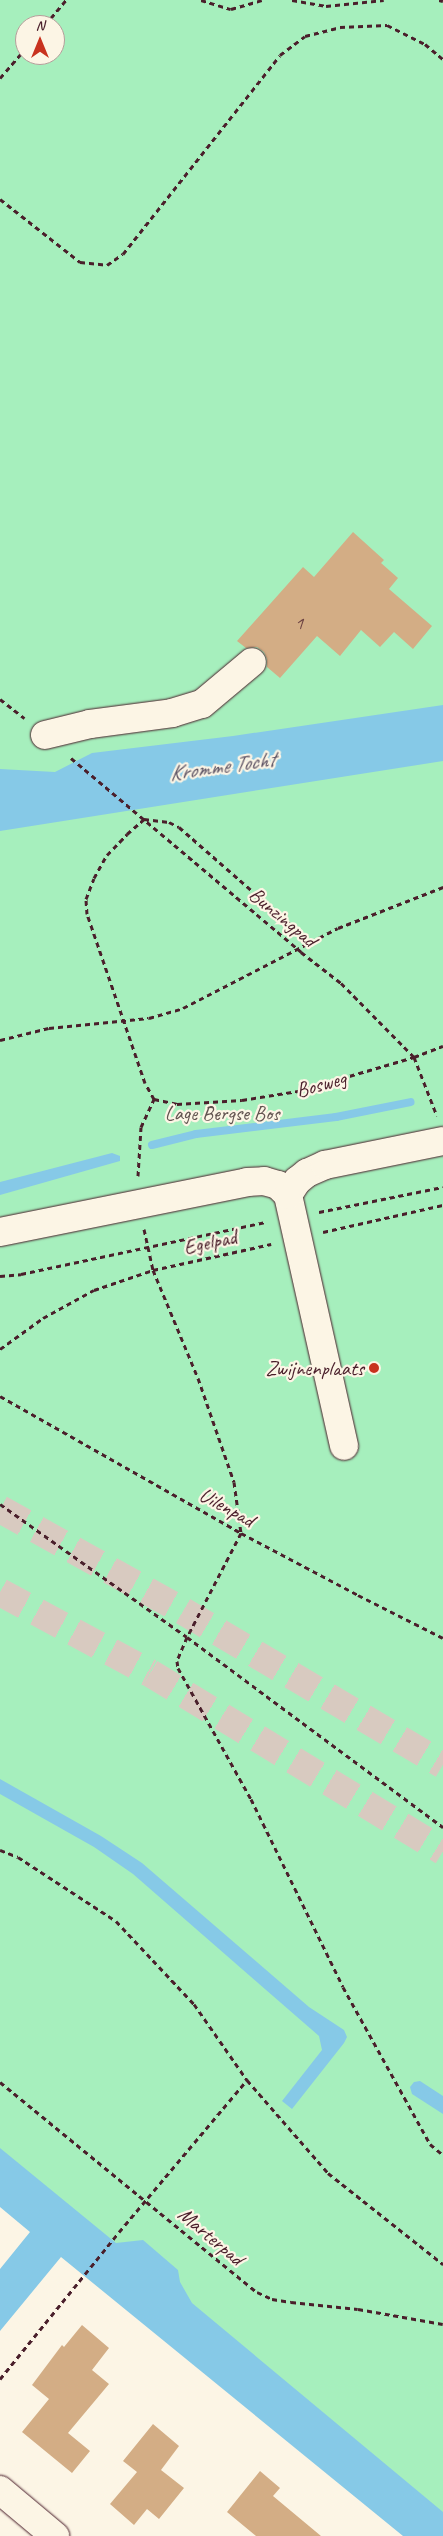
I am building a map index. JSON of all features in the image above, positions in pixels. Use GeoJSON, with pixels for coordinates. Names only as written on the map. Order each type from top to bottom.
{"type":"FeatureCollection","features":[{"type":"Feature","properties":{"kind":"street"},"geometry":{"type":"LineString","coordinates":[[55,743],[90,724],[172,713],[202,704],[252,662]]}},
{"type":"Feature","properties":{"kind":"street"},"geometry":{"type":"LineString","coordinates":[[293,1216],[297,1182],[307,1172],[324,1165],[441,1131]]}},
{"type":"Feature","properties":{"kind":"street"},"geometry":{"type":"LineString","coordinates":[[0,1232],[138,1206],[247,1182],[264,1181],[278,1185],[293,1216],[344,1446]]}},
{"type":"Feature","properties":{"kind":"street"},"geometry":{"type":"LineString","coordinates":[[0,2490],[55,2536]]}},
{"type":"Feature","properties":{"kind":"path"},"geometry":{"type":"LineString","coordinates":[[53,15],[66,0]]}},
{"type":"Feature","properties":{"kind":"path"},"geometry":{"type":"LineString","coordinates":[[201,0],[231,9],[262,0]]}},
{"type":"Feature","properties":{"kind":"path"},"geometry":{"type":"LineString","coordinates":[[292,0],[326,6],[384,0]]}},
{"type":"Feature","properties":{"kind":"path"},"geometry":{"type":"LineString","coordinates":[[439,0],[443,1]]}},
{"type":"Feature","properties":{"kind":"path"},"geometry":{"type":"LineString","coordinates":[[0,199],[80,262],[107,265],[123,254],[280,55],[305,36],[340,27],[387,25],[425,44],[443,59]]}},
{"type":"Feature","properties":{"kind":"path"},"geometry":{"type":"LineString","coordinates":[[0,78],[15,61]]}},
{"type":"Feature","properties":{"kind":"path","name":"Bunzingpad"},"geometry":{"type":"LineString","coordinates":[[55,743],[298,949],[341,983],[414,1057],[441,1131]]}},
{"type":"Feature","properties":{"kind":"path"},"geometry":{"type":"LineString","coordinates":[[311,942],[178,827],[169,822],[144,819],[107,855],[86,899],[87,914],[123,1020],[145,1083],[154,1099],[141,1127],[138,1174],[138,1206],[153,1270],[198,1378],[234,1482],[241,1532],[187,1637],[177,1661],[178,1668],[251,1799],[343,1988],[430,2144],[443,2155]]}},
{"type":"Feature","properties":{"kind":"path"},"geometry":{"type":"LineString","coordinates":[[0,1040],[49,1028],[149,1018],[183,1008],[311,942],[379,911],[443,888]]}},
{"type":"Feature","properties":{"kind":"path","name":"Bosweg"},"geometry":{"type":"LineString","coordinates":[[154,1099],[177,1104],[242,1100],[298,1091],[414,1057],[443,1046]]}},
{"type":"Feature","properties":{"kind":"path","name":"Egelpad"},"geometry":{"type":"LineString","coordinates":[[0,1276],[21,1274],[293,1216],[443,1187]]}},
{"type":"Feature","properties":{"kind":"path","name":"Egelpad"},"geometry":{"type":"LineString","coordinates":[[0,1349],[43,1318],[94,1290],[153,1270],[293,1216],[443,1205]]}},
{"type":"Feature","properties":{"kind":"path","name":"Uilenpad"},"geometry":{"type":"LineString","coordinates":[[0,1396],[241,1532],[443,1638]]}},
{"type":"Feature","properties":{"kind":"path"},"geometry":{"type":"LineString","coordinates":[[0,1504],[187,1637],[443,1827]]}},
{"type":"Feature","properties":{"kind":"path"},"geometry":{"type":"LineString","coordinates":[[0,1850],[18,1857],[116,1921],[194,2004],[247,2080],[328,2173],[443,2264]]}},
{"type":"Feature","properties":{"kind":"path"},"geometry":{"type":"LineString","coordinates":[[0,2379],[119,2232],[247,2080]]}},
{"type":"Feature","properties":{"kind":"path","name":"Marterpad"},"geometry":{"type":"LineString","coordinates":[[0,2082],[257,2292],[272,2299],[358,2309],[443,2324]]}},
{"type":"Feature","properties":{"kind":"green space","name":"Lage Bergse Bos"},"geometry":{"type":"Polygon","coordinates":[[[0,0],[443,0],[443,2525],[0,2172],[0,0]]]}},
{"type":"Feature","properties":{"kind":"water","name":"Kromme Tocht"},"geometry":{"type":"Polygon","coordinates":[[[443,705],[443,761],[0,831],[0,769],[55,772],[92,753],[233,736],[443,705]]]}},
{"type":"Feature","properties":{"kind":"water"},"geometry":{"type":"Polygon","coordinates":[[[112,1153],[120,1156],[120,1161],[0,1195],[0,1182],[112,1153]]]}},
{"type":"Feature","properties":{"kind":"water"},"geometry":{"type":"Polygon","coordinates":[[[0,1779],[101,1836],[142,1863],[309,2007],[344,2030],[347,2037],[344,2043],[292,2109],[282,2101],[322,2050],[319,2036],[133,1874],[94,1847],[0,1794],[0,1779]]]}},
{"type":"Feature","properties":{"kind":"water"},"geometry":{"type":"Polygon","coordinates":[[[420,2081],[443,2096],[443,2114],[412,2094],[410,2087],[414,2082],[420,2081]]]}},
{"type":"Feature","properties":{"kind":"water"},"geometry":{"type":"Polygon","coordinates":[[[0,2148],[116,2243],[143,2240],[178,2270],[180,2282],[192,2303],[443,2512],[443,2536],[403,2536],[61,2257],[0,2331],[0,2269],[30,2232],[0,2207],[0,2148]]]}},
{"type":"Feature","properties":{"kind":"building"},"geometry":{"type":"Polygon","coordinates":[[[353,532],[384,560],[381,563],[398,578],[389,589],[432,626],[413,649],[394,632],[380,647],[361,630],[340,656],[317,636],[280,678],[267,667],[267,659],[264,652],[257,647],[246,648],[237,641],[303,567],[314,577],[353,532]]]}},
{"type":"Feature","properties":{"kind":"building"},"geometry":{"type":"Polygon","coordinates":[[[82,2325],[109,2348],[92,2370],[109,2384],[68,2433],[90,2451],[72,2473],[22,2432],[49,2399],[32,2385],[62,2345],[64,2347],[82,2325]]]}},
{"type":"Feature","properties":{"kind":"building"},"geometry":{"type":"Polygon","coordinates":[[[153,2424],[179,2446],[161,2470],[184,2488],[159,2519],[147,2509],[134,2525],[110,2504],[137,2472],[123,2461],[153,2424]]]}},
{"type":"Feature","properties":{"kind":"building"},"geometry":{"type":"Polygon","coordinates":[[[260,2471],[280,2488],[273,2496],[321,2536],[256,2536],[227,2512],[260,2471]]]}},
{"type":"Feature","properties":{"kind":"waterway"},"geometry":{"type":"LineString","coordinates":[[152,1145],[196,1134],[336,1117],[411,1102]]}},
{"type":"Feature","properties":{"kind":"tunnel"},"geometry":{"type":"LineString","coordinates":[[0,1509],[183,1611],[443,1765]]}},
{"type":"Feature","properties":{"kind":"tunnel"},"geometry":{"type":"LineString","coordinates":[[0,1592],[150,1673],[443,1851]]}},
{"type":"Feature","properties":{"kind":"place","name":"Zwijnenplaats"},"geometry":{"type":"Point","coordinates":[374,1368]}}]}
